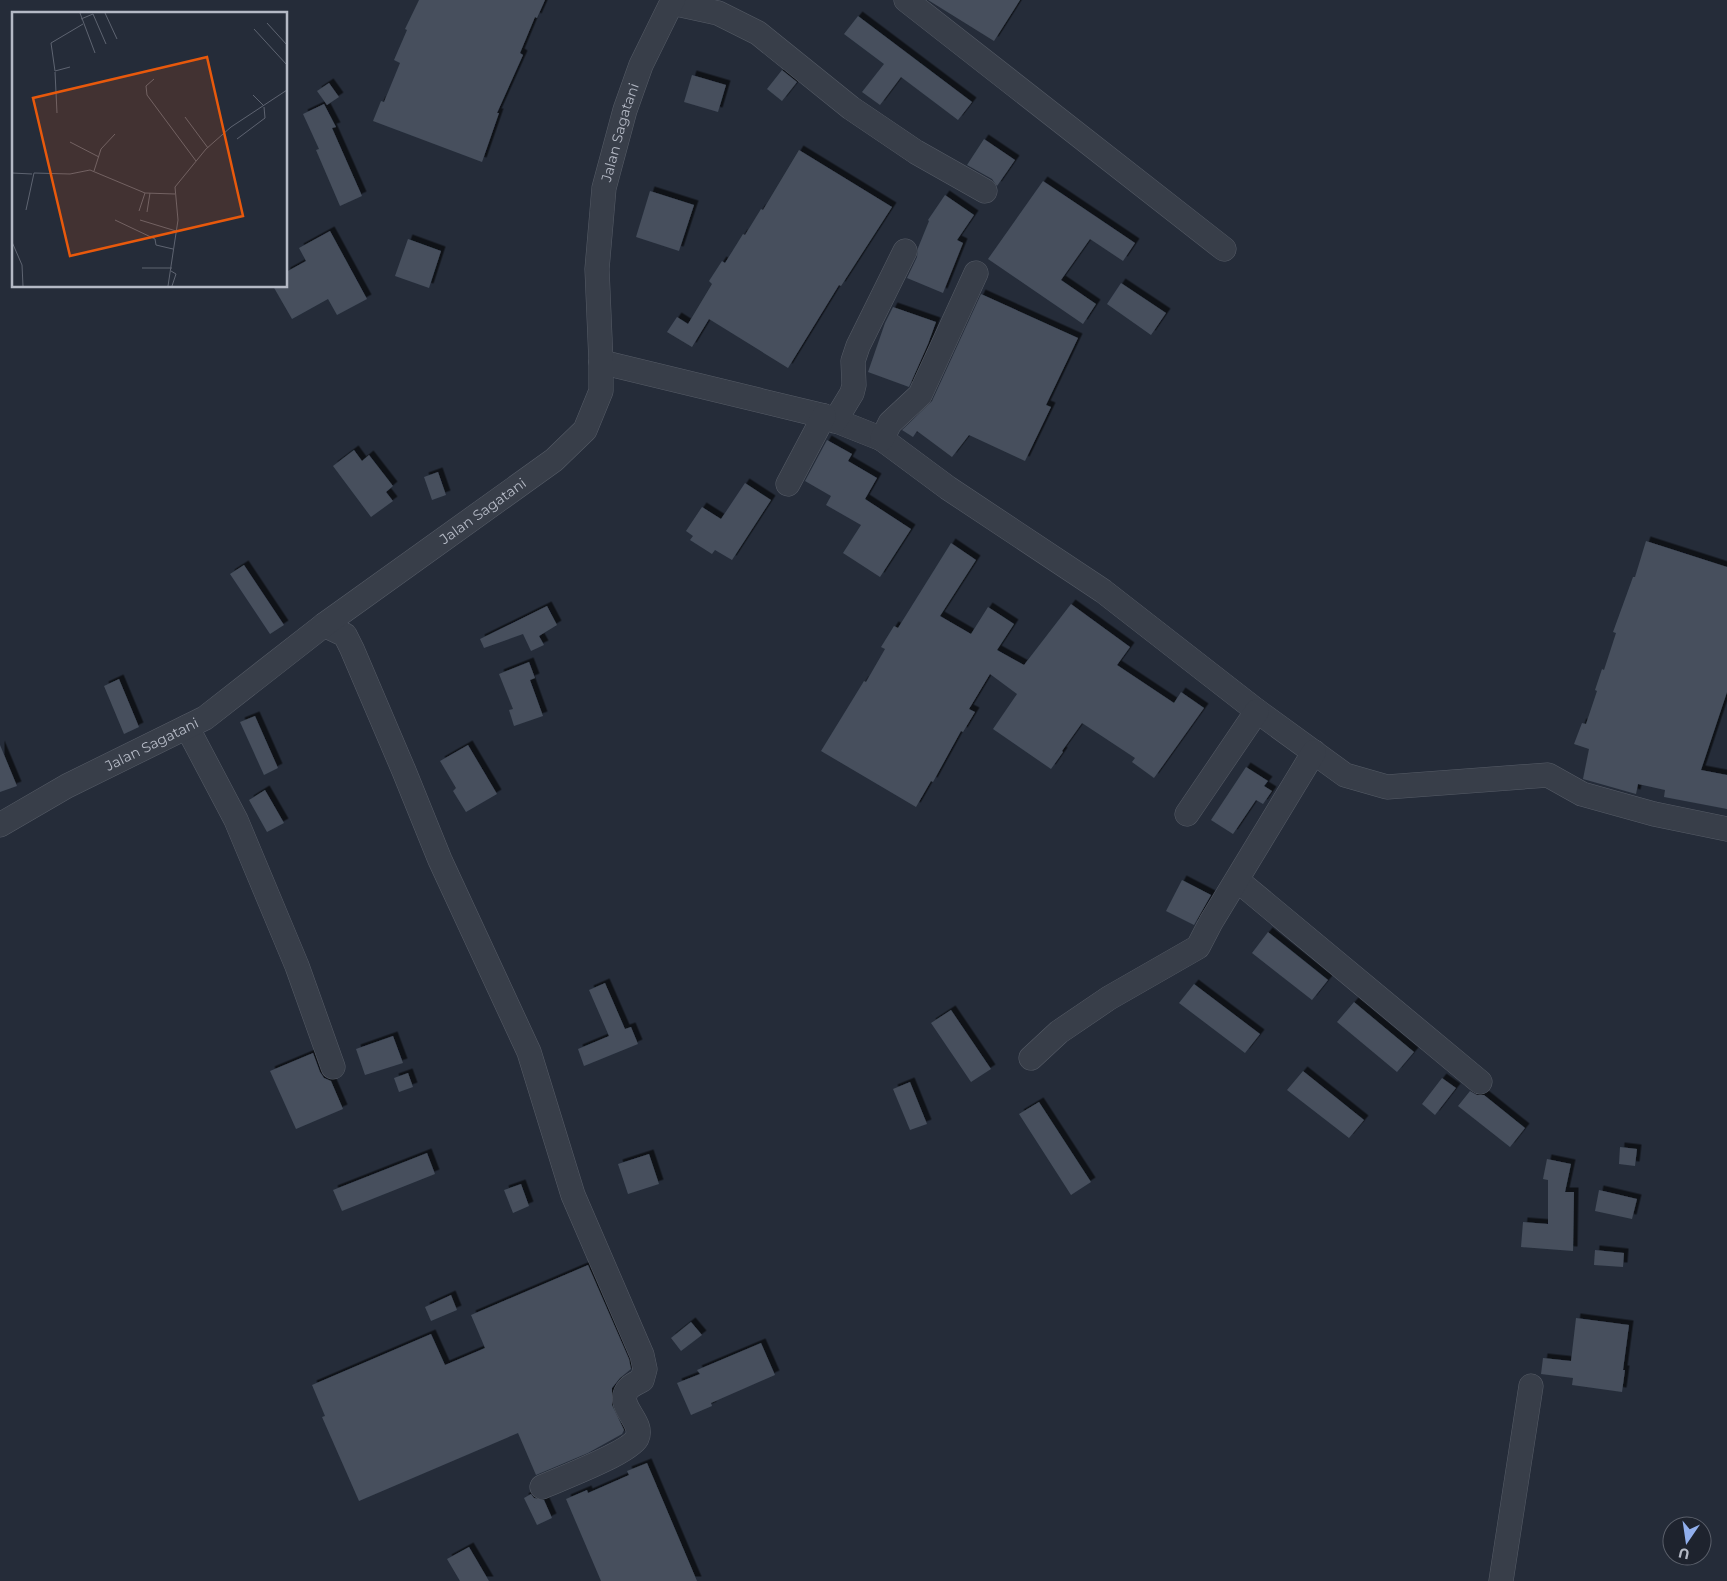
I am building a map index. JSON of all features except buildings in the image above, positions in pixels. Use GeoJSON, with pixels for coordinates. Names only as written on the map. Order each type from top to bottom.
{"type":"FeatureCollection","features":[{"type":"Feature","properties":{"kind":"street"},"geometry":{"type":"LineString","coordinates":[[906,0],[1224,249]]}},
{"type":"Feature","properties":{"kind":"street"},"geometry":{"type":"LineString","coordinates":[[672,2],[718,13],[758,33],[851,108],[916,152],[985,191]]}},
{"type":"Feature","properties":{"kind":"street","name":"Jalan Sagatani"},"geometry":{"type":"LineString","coordinates":[[0,825],[67,786],[205,718],[324,625],[560,454],[585,430],[600,391],[601,362],[597,270],[604,188],[625,110],[640,65],[672,2]]}},
{"type":"Feature","properties":{"kind":"street"},"geometry":{"type":"LineString","coordinates":[[788,484],[830,419],[852,393],[854,385],[853,361],[858,346],[905,251]]}},
{"type":"Feature","properties":{"kind":"street"},"geometry":{"type":"LineString","coordinates":[[882,439],[890,423],[920,395],[976,273]]}},
{"type":"Feature","properties":{"kind":"street"},"geometry":{"type":"LineString","coordinates":[[601,362],[830,419],[882,439],[948,488],[1103,591],[1257,710],[1345,775],[1387,787],[1548,775],[1582,794],[1654,814],[1727,829]]}},
{"type":"Feature","properties":{"kind":"street"},"geometry":{"type":"LineString","coordinates":[[324,625],[345,636],[352,649],[440,860],[529,1052],[573,1195],[642,1354],[644,1369],[642,1380],[628,1388],[625,1396],[625,1404],[638,1426],[638,1436],[632,1444],[602,1460],[542,1487]]}},
{"type":"Feature","properties":{"kind":"street"},"geometry":{"type":"LineString","coordinates":[[1187,814],[1257,710]]}},
{"type":"Feature","properties":{"kind":"street"},"geometry":{"type":"LineString","coordinates":[[187,727],[236,820],[297,966],[332,1067]]}},
{"type":"Feature","properties":{"kind":"street"},"geometry":{"type":"LineString","coordinates":[[1031,1058],[1059,1032],[1109,998],[1198,947],[1211,922],[1314,752]]}},
{"type":"Feature","properties":{"kind":"street"},"geometry":{"type":"LineString","coordinates":[[1237,880],[1480,1082]]}},
{"type":"Feature","properties":{"kind":"street"},"geometry":{"type":"LineString","coordinates":[[1502,1581],[1530,1386]]}}]}
